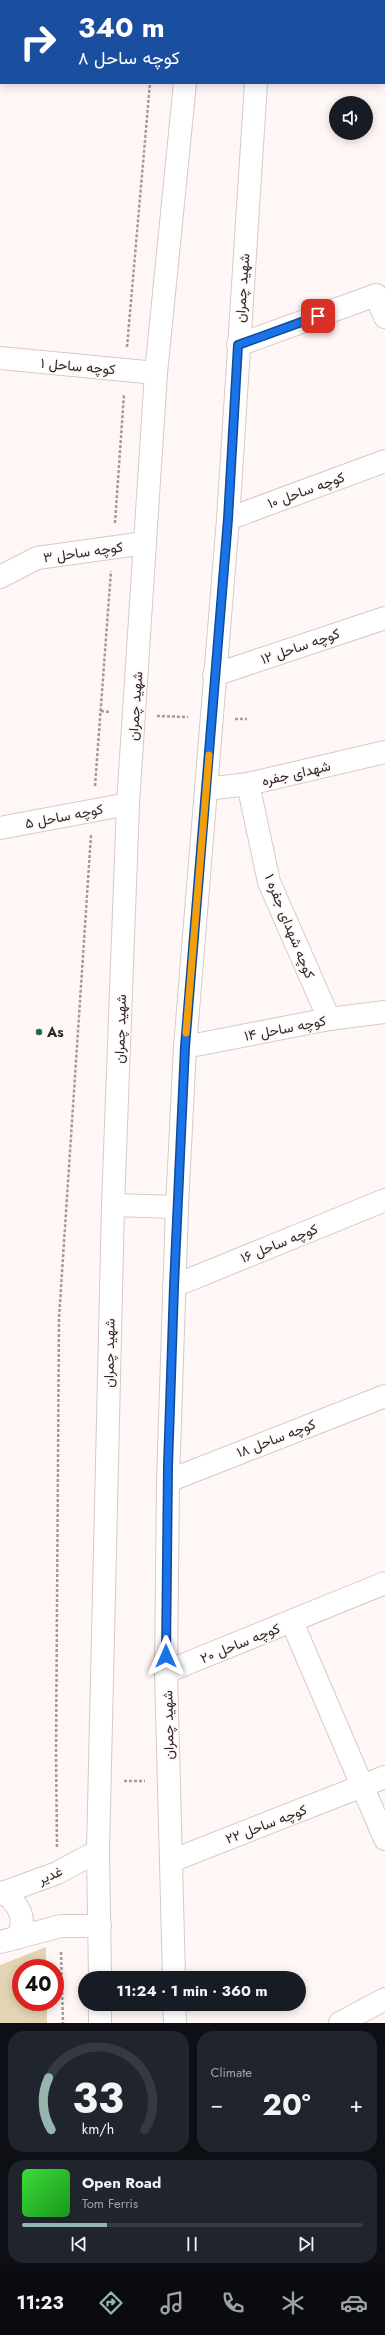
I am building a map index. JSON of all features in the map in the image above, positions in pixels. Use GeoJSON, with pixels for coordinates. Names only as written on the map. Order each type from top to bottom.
{"type":"FeatureCollection","features":[{"type":"Feature","properties":{"kind":"street","name":"شهید چمران"},"geometry":{"type":"LineString","coordinates":[[100,1971],[98,1851],[112,1205],[128,804],[156,373],[185,84]]}},
{"type":"Feature","properties":{"kind":"street","name":"شهید چمران"},"geometry":{"type":"LineString","coordinates":[[174,1971],[166,1672],[168,1481],[177,1207],[185,1047],[214,675],[228,519],[256,84]]}},
{"type":"Feature","properties":{"kind":"street"},"geometry":{"type":"LineString","coordinates":[[238,345],[376,295],[385,317]]}},
{"type":"Feature","properties":{"kind":"street","name":"کوچه ساحل ۱"},"geometry":{"type":"LineString","coordinates":[[0,358],[156,373]]}},
{"type":"Feature","properties":{"kind":"street","name":"کوچه ساحل ۱۰"},"geometry":{"type":"LineString","coordinates":[[228,519],[385,461]]}},
{"type":"Feature","properties":{"kind":"street","name":"کوچه ساحل ۳"},"geometry":{"type":"LineString","coordinates":[[0,577],[37,558],[145,543]]}},
{"type":"Feature","properties":{"kind":"street","name":"کوچه ساحل ۱۲"},"geometry":{"type":"LineString","coordinates":[[214,675],[385,618]]}},
{"type":"Feature","properties":{"kind":"street","name":"شهدای جفره"},"geometry":{"type":"LineString","coordinates":[[206,789],[248,784],[385,752]]}},
{"type":"Feature","properties":{"kind":"street","name":"کوچه شهدای جفره ۱"},"geometry":{"type":"LineString","coordinates":[[248,784],[269,882],[328,1019]]}},
{"type":"Feature","properties":{"kind":"street","name":"کوچه ساحل ۵"},"geometry":{"type":"LineString","coordinates":[[0,828],[128,804]]}},
{"type":"Feature","properties":{"kind":"street","name":"کوچه ساحل ۱۴"},"geometry":{"type":"LineString","coordinates":[[185,1047],[328,1019],[385,1012]]}},
{"type":"Feature","properties":{"kind":"street","name":"کوچه ساحل ۱۶"},"geometry":{"type":"LineString","coordinates":[[174,1286],[385,1200]]}},
{"type":"Feature","properties":{"kind":"street"},"geometry":{"type":"LineString","coordinates":[[112,1205],[177,1207]]}},
{"type":"Feature","properties":{"kind":"street","name":"کوچه ساحل ۱۸"},"geometry":{"type":"LineString","coordinates":[[168,1481],[385,1396]]}},
{"type":"Feature","properties":{"kind":"street","name":"کوچه ساحل ۲۰"},"geometry":{"type":"LineString","coordinates":[[166,1672],[385,1583]]}},
{"type":"Feature","properties":{"kind":"street"},"geometry":{"type":"LineString","coordinates":[[292,1622],[361,1787],[385,1839]]}},
{"type":"Feature","properties":{"kind":"street","name":"کوچه ساحل ۲۲"},"geometry":{"type":"LineString","coordinates":[[171,1861],[385,1777]]}},
{"type":"Feature","properties":{"kind":"street","name":"غدیر"},"geometry":{"type":"LineString","coordinates":[[2,1893],[57,1873],[98,1851]]}},
{"type":"Feature","properties":{"kind":"street"},"geometry":{"type":"LineString","coordinates":[[2,1893],[15,1902],[21,1914],[23,1928],[8,1940]]}},
{"type":"Feature","properties":{"kind":"street"},"geometry":{"type":"LineString","coordinates":[[8,1940],[61,1926],[100,1926]]}},
{"type":"Feature","properties":{"kind":"street"},"geometry":{"type":"LineString","coordinates":[[340,2023],[385,1999]]}},
{"type":"Feature","properties":{"kind":"street"},"geometry":{"type":"LineString","coordinates":[[100,2011],[100,2023]]}},
{"type":"Feature","properties":{"kind":"street"},"geometry":{"type":"LineString","coordinates":[[174,2011],[175,2023]]}},
{"type":"Feature","properties":{"kind":"path"},"geometry":{"type":"LineString","coordinates":[[57,1873],[56,1755],[59,1318],[93,811],[126,370],[150,84]]}},
{"type":"Feature","properties":{"kind":"path"},"geometry":{"type":"LineString","coordinates":[[101,711],[247,719]]}},
{"type":"Feature","properties":{"kind":"path"},"geometry":{"type":"LineString","coordinates":[[61,1926],[63,2023]]}},
{"type":"Feature","properties":{"kind":"shaded area"},"geometry":{"type":"Polygon","coordinates":[[[46,1947],[46,1959],[15,1959],[46,1947]]]}},
{"type":"Feature","properties":{"kind":"shaded area"},"geometry":{"type":"Polygon","coordinates":[[[12,1960],[12,2011],[47,2011],[47,2023],[0,2023],[0,1965],[12,1960]]]}},
{"type":"Feature","properties":{"kind":"slow traffic"},"geometry":{"type":"LineString","coordinates":[[186,1033],[209,755]]}},
{"type":"Feature","properties":{"kind":"place","name":"As"},"geometry":{"type":"Point","coordinates":[39,1032]}},
{"type":"Feature","properties":{"kind":"route"},"geometry":{"type":"LineString","coordinates":[[166,1656],[168,1466],[177,1207],[185,1047],[214,675],[228,519],[238,345],[318,316]]}}]}
